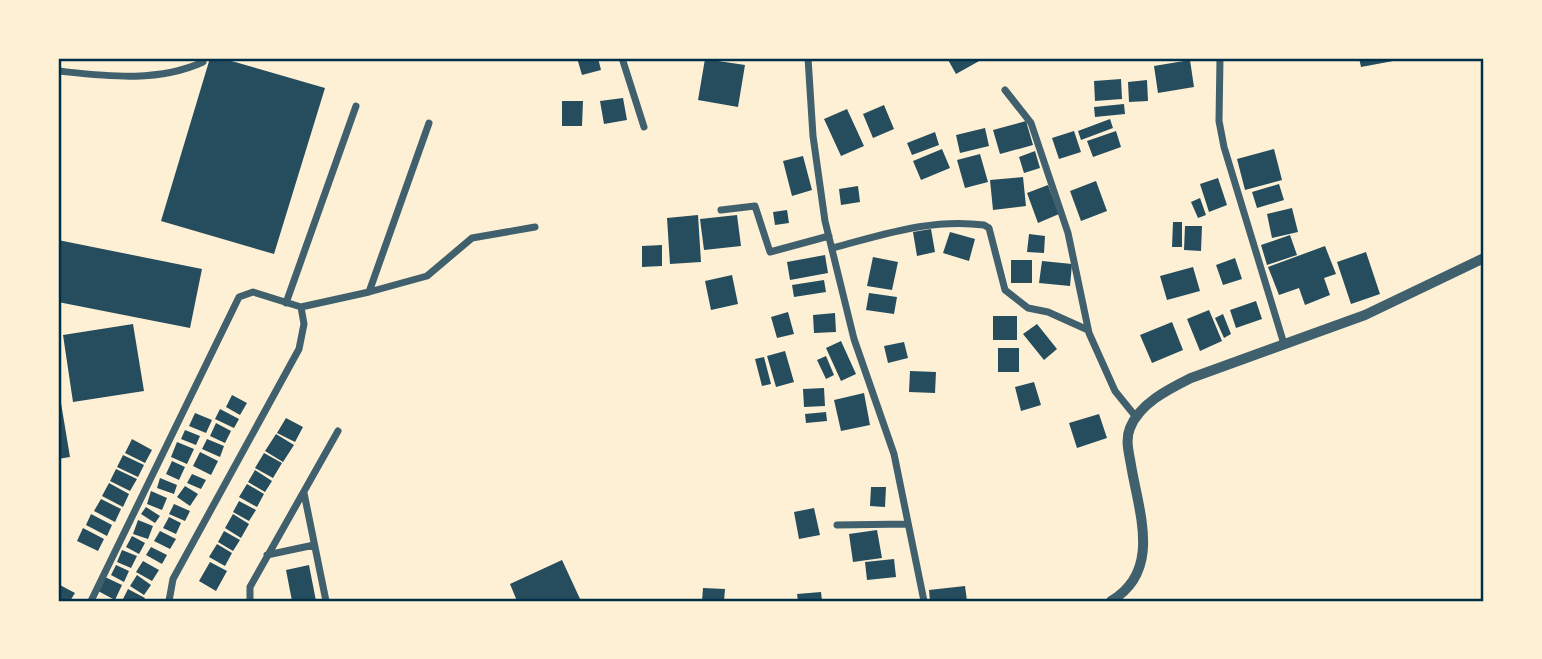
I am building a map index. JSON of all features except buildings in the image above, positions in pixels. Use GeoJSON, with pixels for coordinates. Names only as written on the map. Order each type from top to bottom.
{"type":"FeatureCollection","features":[{"type":"Feature","properties":{"kind":"street"},"geometry":{"type":"LineString","coordinates":[[622,58],[644,127]]}},
{"type":"Feature","properties":{"kind":"street"},"geometry":{"type":"LineString","coordinates":[[808,58],[813,135],[829,236],[855,339],[894,454],[924,601]]}},
{"type":"Feature","properties":{"kind":"street"},"geometry":{"type":"LineString","coordinates":[[1220,58],[1219,121],[1224,147],[1284,344]]}},
{"type":"Feature","properties":{"kind":"street"},"geometry":{"type":"LineString","coordinates":[[58,71],[135,76],[172,72],[204,62]]}},
{"type":"Feature","properties":{"kind":"street"},"geometry":{"type":"LineString","coordinates":[[1004,90],[1031,123],[1068,233],[1088,330],[1115,391],[1136,416]]}},
{"type":"Feature","properties":{"kind":"street"},"geometry":{"type":"LineString","coordinates":[[286,303],[356,106]]}},
{"type":"Feature","properties":{"kind":"street"},"geometry":{"type":"LineString","coordinates":[[369,292],[429,123]]}},
{"type":"Feature","properties":{"kind":"street"},"geometry":{"type":"LineString","coordinates":[[721,210],[755,206],[767,248],[774,253],[829,236]]}},
{"type":"Feature","properties":{"kind":"street"},"geometry":{"type":"LineString","coordinates":[[832,248],[909,227],[951,222],[984,225],[989,228],[1004,290],[1028,308],[1048,312],[1088,330]]}},
{"type":"Feature","properties":{"kind":"street"},"geometry":{"type":"LineString","coordinates":[[91,601],[239,297],[253,292],[301,307],[369,292],[427,276],[472,238],[535,227]]}},
{"type":"Feature","properties":{"kind":"street"},"geometry":{"type":"LineString","coordinates":[[1111,601],[1136,579],[1144,556],[1128,448],[1128,437],[1136,416],[1167,390],[1191,378],[1365,314],[1484,258]]}},
{"type":"Feature","properties":{"kind":"street"},"geometry":{"type":"LineString","coordinates":[[169,601],[173,579],[299,349],[304,324],[301,307]]}},
{"type":"Feature","properties":{"kind":"street"},"geometry":{"type":"LineString","coordinates":[[250,601],[250,587],[338,432]]}},
{"type":"Feature","properties":{"kind":"street"},"geometry":{"type":"LineString","coordinates":[[304,493],[326,601]]}},
{"type":"Feature","properties":{"kind":"street"},"geometry":{"type":"LineString","coordinates":[[837,524],[908,524]]}},
{"type":"Feature","properties":{"kind":"street"},"geometry":{"type":"LineString","coordinates":[[267,555],[314,545]]}}]}
